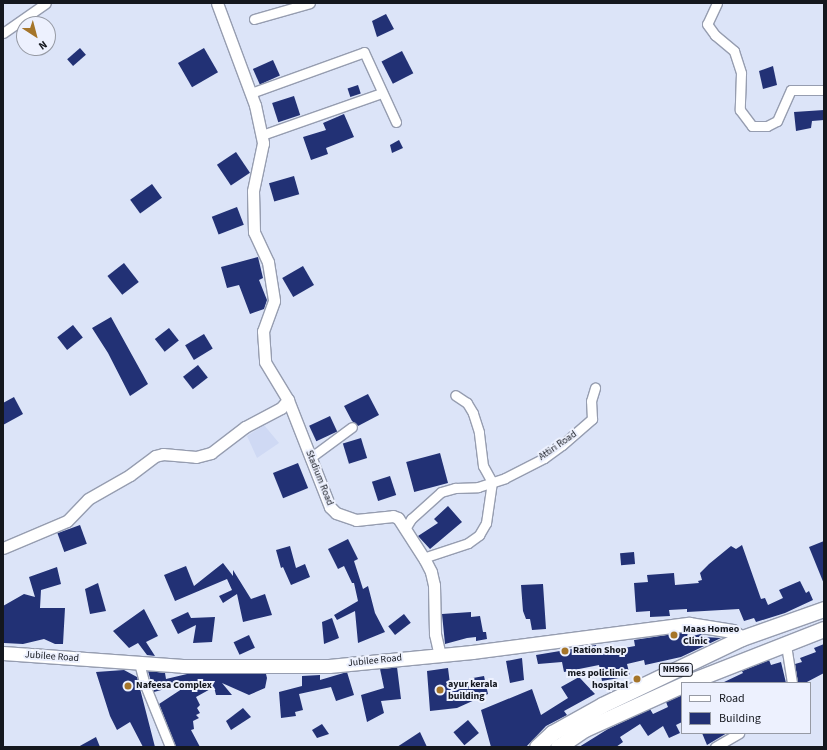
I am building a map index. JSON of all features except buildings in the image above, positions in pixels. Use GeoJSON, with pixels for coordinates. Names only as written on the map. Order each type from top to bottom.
{"type":"FeatureCollection","features":[{"type":"Feature","properties":{"kind":"highway","name":"NH966"},"geometry":{"type":"LineString","coordinates":[[537,747],[552,733],[602,705],[742,638],[824,609]]}},
{"type":"Feature","properties":{"kind":"highway","name":"NH966"},"geometry":{"type":"LineString","coordinates":[[689,682],[786,645],[824,628]]}},
{"type":"Feature","properties":{"kind":"highway"},"geometry":{"type":"LineString","coordinates":[[742,638],[751,639],[757,646],[749,659]]}},
{"type":"Feature","properties":{"kind":"highway","name":"NH966"},"geometry":{"type":"LineString","coordinates":[[558,747],[585,729],[681,684]]}},
{"type":"Feature","properties":{"kind":"main road","name":"Jubilee Road"},"geometry":{"type":"LineString","coordinates":[[3,653],[183,666],[329,666],[440,655],[689,624],[732,630],[742,638]]}},
{"type":"Feature","properties":{"kind":"street"},"geometry":{"type":"LineString","coordinates":[[3,34],[46,3]]}},
{"type":"Feature","properties":{"kind":"street","name":"Stadium Road"},"geometry":{"type":"LineString","coordinates":[[217,3],[251,94],[262,135],[263,144],[253,191],[254,232],[268,262],[274,301],[263,331],[265,362],[288,400],[330,507],[336,513],[356,520],[393,516],[398,518],[423,558],[431,572],[434,585],[435,634],[440,655]]}},
{"type":"Feature","properties":{"kind":"street"},"geometry":{"type":"LineString","coordinates":[[254,19],[310,3]]}},
{"type":"Feature","properties":{"kind":"street"},"geometry":{"type":"LineString","coordinates":[[717,3],[707,24],[715,35],[734,51],[740,73],[740,110],[752,126],[767,126],[777,121],[791,90],[824,90]]}},
{"type":"Feature","properties":{"kind":"street"},"geometry":{"type":"LineString","coordinates":[[251,94],[364,52],[381,93],[396,122]]}},
{"type":"Feature","properties":{"kind":"street"},"geometry":{"type":"LineString","coordinates":[[262,135],[381,93]]}},
{"type":"Feature","properties":{"kind":"street","name":"Attiri Road"},"geometry":{"type":"LineString","coordinates":[[405,529],[411,519],[441,492],[456,488],[478,487],[544,458],[585,427],[594,414],[591,401],[595,388]]}},
{"type":"Feature","properties":{"kind":"street"},"geometry":{"type":"LineString","coordinates":[[423,558],[441,550],[462,546],[479,535],[486,523],[492,482],[483,466],[479,432],[473,413],[467,403],[455,395]]}},
{"type":"Feature","properties":{"kind":"street"},"geometry":{"type":"LineString","coordinates":[[3,548],[67,521],[88,499],[130,475],[155,456],[164,454],[196,457],[211,453],[245,427],[282,408],[288,400]]}},
{"type":"Feature","properties":{"kind":"street"},"geometry":{"type":"LineString","coordinates":[[310,458],[352,427]]}},
{"type":"Feature","properties":{"kind":"street"},"geometry":{"type":"LineString","coordinates":[[786,645],[792,682]]}},
{"type":"Feature","properties":{"kind":"street"},"geometry":{"type":"LineString","coordinates":[[139,663],[144,685],[170,747]]}},
{"type":"Feature","properties":{"kind":"street"},"geometry":{"type":"LineString","coordinates":[[715,747],[737,734]]}},
{"type":"Feature","properties":{"kind":"shaded area"},"geometry":{"type":"Polygon","coordinates":[[[264,425],[279,443],[257,458],[247,436],[264,425]]]}},
{"type":"Feature","properties":{"kind":"place","name":"Maas Homeo Clinic"},"geometry":{"type":"Point","coordinates":[674,635]}},
{"type":"Feature","properties":{"kind":"place","name":"Ration Shop"},"geometry":{"type":"Point","coordinates":[565,651]}},
{"type":"Feature","properties":{"kind":"place","name":"mes policlinic hospital"},"geometry":{"type":"Point","coordinates":[637,679]}},
{"type":"Feature","properties":{"kind":"place","name":"Nafeesa Complex"},"geometry":{"type":"Point","coordinates":[128,686]}},
{"type":"Feature","properties":{"kind":"place","name":"ayur kerala building"},"geometry":{"type":"Point","coordinates":[440,690]}}]}
